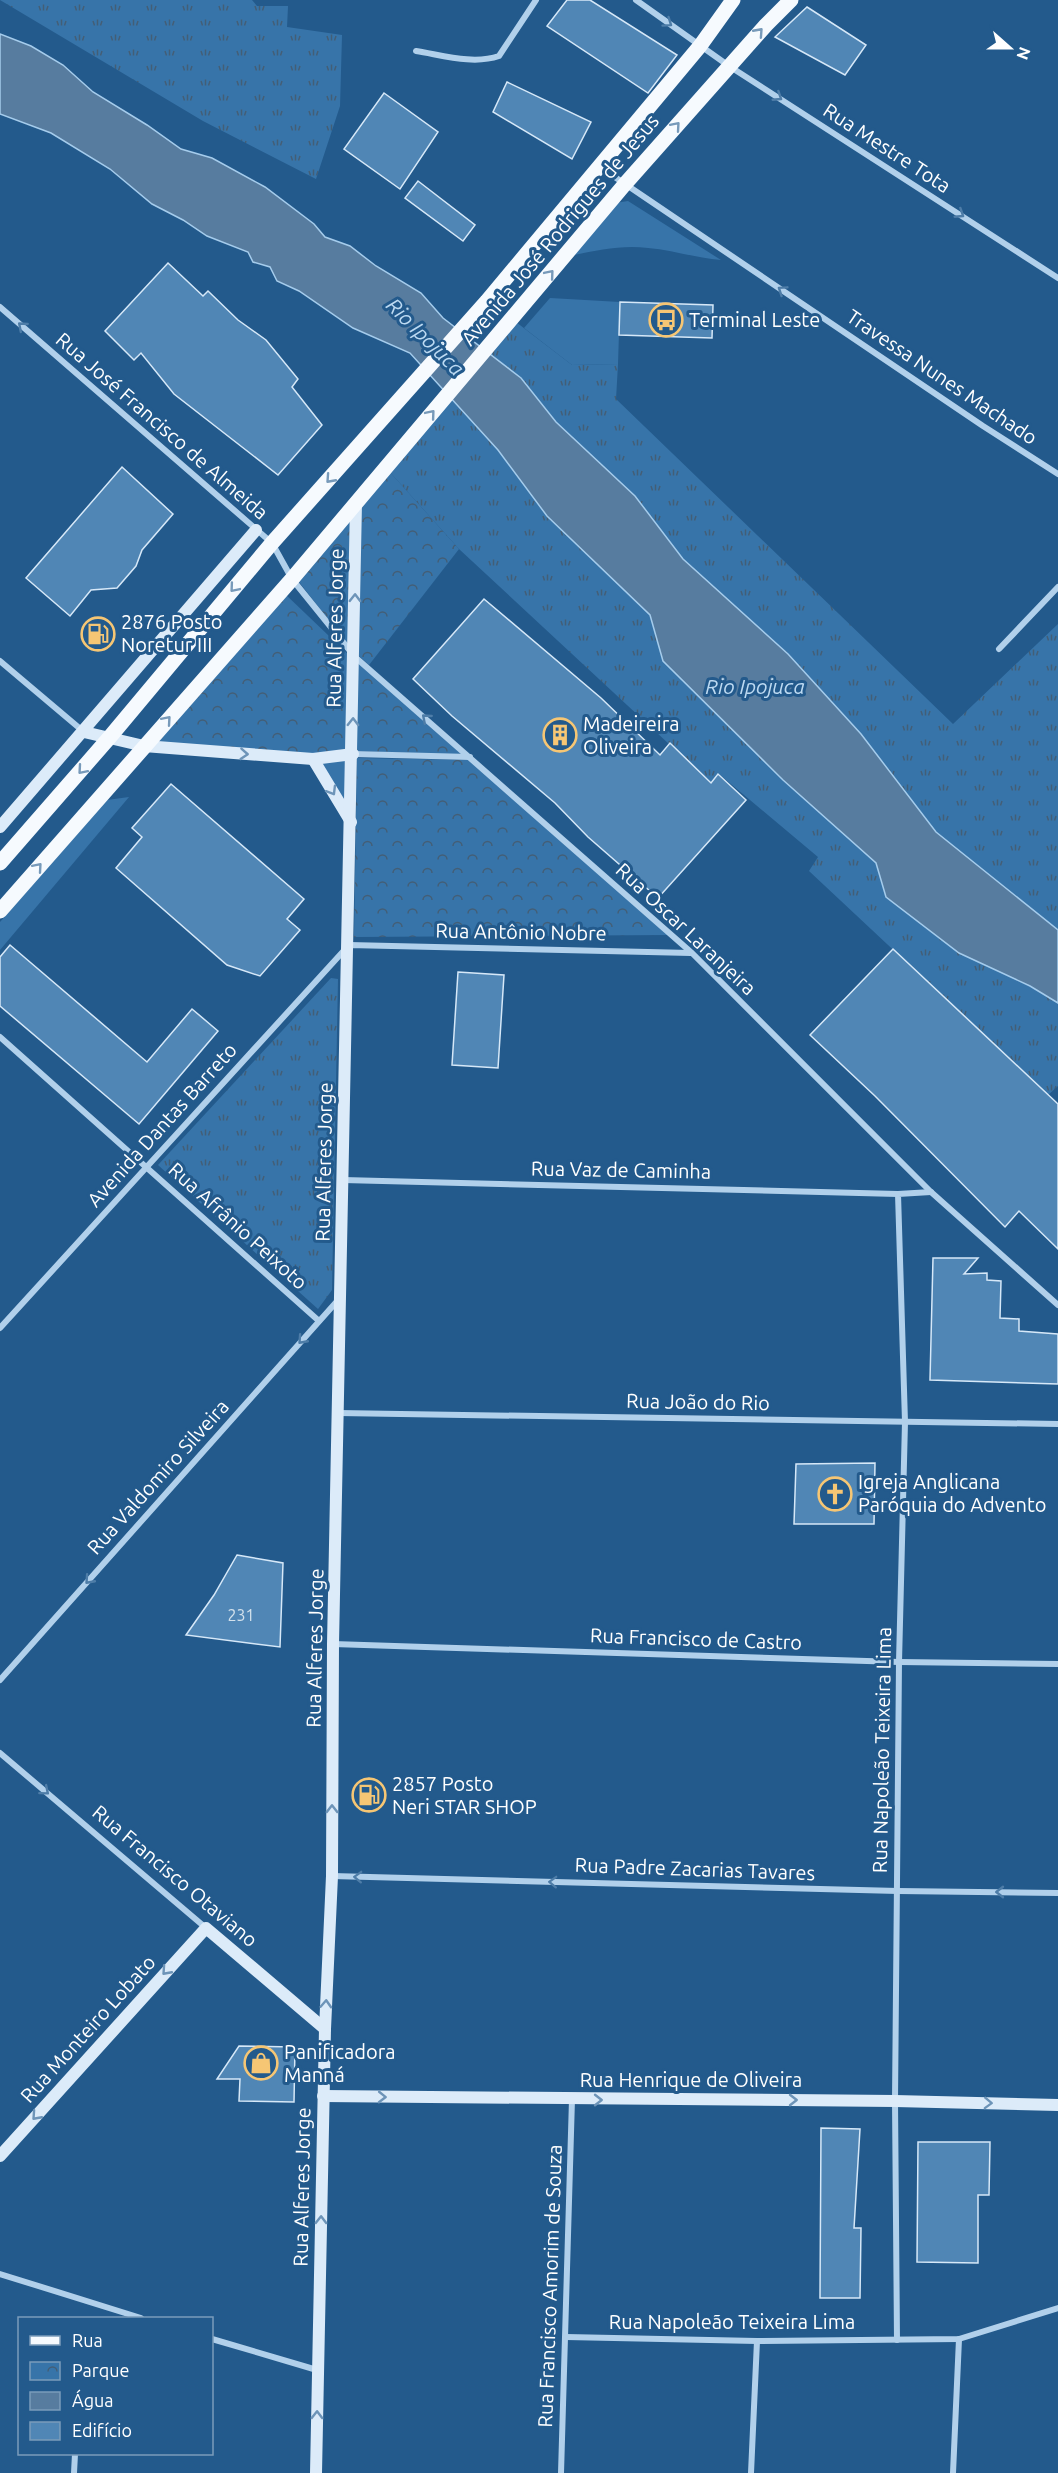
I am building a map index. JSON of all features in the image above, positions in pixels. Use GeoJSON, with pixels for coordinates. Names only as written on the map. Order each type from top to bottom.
{"type":"FeatureCollection","features":[{"type":"Feature","properties":{"kind":"main road","name":"Avenida José Rodrigues de Jesus"},"geometry":{"type":"LineString","coordinates":[[0,863],[109,738],[272,543],[487,301],[700,46],[733,0]]}},
{"type":"Feature","properties":{"kind":"main road","name":"Avenida José Rodrigues de Jesus"},"geometry":{"type":"LineString","coordinates":[[0,911],[292,579],[625,184],[729,66],[791,0]]}},
{"type":"Feature","properties":{"kind":"street"},"geometry":{"type":"LineString","coordinates":[[416,51],[470,59],[488,59],[499,56],[536,0]]}},
{"type":"Feature","properties":{"kind":"street","name":"Rua Mestre Tota"},"geometry":{"type":"LineString","coordinates":[[636,0],[729,66],[1058,278]]}},
{"type":"Feature","properties":{"kind":"street","name":"Travessa Nunes Machado"},"geometry":{"type":"LineString","coordinates":[[599,166],[983,426],[1058,474]]}},
{"type":"Feature","properties":{"kind":"street","name":"Rua José Francisco de Almeida"},"geometry":{"type":"LineString","coordinates":[[0,307],[272,543],[292,579]]}},
{"type":"Feature","properties":{"kind":"street","name":"Rua Alferes Jorge"},"geometry":{"type":"LineString","coordinates":[[316,2473],[323,2096],[332,1876],[333,1644],[355,657],[356,503]]}},
{"type":"Feature","properties":{"kind":"street"},"geometry":{"type":"LineString","coordinates":[[0,827],[256,530]]}},
{"type":"Feature","properties":{"kind":"street","name":"Rua Oscar Laranjeira"},"geometry":{"type":"LineString","coordinates":[[292,579],[355,657],[692,952],[931,1192],[1058,1305]]}},
{"type":"Feature","properties":{"kind":"street"},"geometry":{"type":"LineString","coordinates":[[999,649],[1058,586]]}},
{"type":"Feature","properties":{"kind":"street"},"geometry":{"type":"LineString","coordinates":[[0,661],[84,732],[144,746],[313,759],[353,754],[470,757]]}},
{"type":"Feature","properties":{"kind":"street"},"geometry":{"type":"LineString","coordinates":[[313,759],[351,823]]}},
{"type":"Feature","properties":{"kind":"street","name":"Rua Antônio Nobre"},"geometry":{"type":"LineString","coordinates":[[349,945],[692,952]]}},
{"type":"Feature","properties":{"kind":"street","name":"Avenida Dantas Barreto"},"geometry":{"type":"LineString","coordinates":[[0,1328],[349,945]]}},
{"type":"Feature","properties":{"kind":"street","name":"Rua Afrânio Peixoto"},"geometry":{"type":"LineString","coordinates":[[0,1037],[319,1321]]}},
{"type":"Feature","properties":{"kind":"street","name":"Rua Vaz de Caminha"},"geometry":{"type":"LineString","coordinates":[[343,1180],[898,1194]]}},
{"type":"Feature","properties":{"kind":"street"},"geometry":{"type":"LineString","coordinates":[[898,1194],[931,1192]]}},
{"type":"Feature","properties":{"kind":"street","name":"Rua Napoleão Teixeira Lima"},"geometry":{"type":"LineString","coordinates":[[897,2340],[895,2101],[899,1662],[905,1422],[898,1194]]}},
{"type":"Feature","properties":{"kind":"street","name":"Rua Valdomiro Silveira"},"geometry":{"type":"LineString","coordinates":[[0,1680],[341,1296]]}},
{"type":"Feature","properties":{"kind":"street","name":"Rua João do Rio"},"geometry":{"type":"LineString","coordinates":[[338,1413],[1058,1424]]}},
{"type":"Feature","properties":{"kind":"street","name":"Rua Francisco de Castro"},"geometry":{"type":"LineString","coordinates":[[333,1644],[899,1662],[1058,1664]]}},
{"type":"Feature","properties":{"kind":"street","name":"Rua Francisco Otaviano"},"geometry":{"type":"LineString","coordinates":[[0,1753],[325,2029]]}},
{"type":"Feature","properties":{"kind":"street","name":"Rua Padre Zacarias Tavares"},"geometry":{"type":"LineString","coordinates":[[332,1876],[1058,1893]]}},
{"type":"Feature","properties":{"kind":"street","name":"Rua Monteiro Lobato"},"geometry":{"type":"LineString","coordinates":[[0,2156],[206,1928]]}},
{"type":"Feature","properties":{"kind":"street","name":"Rua Henrique de Oliveira"},"geometry":{"type":"LineString","coordinates":[[323,2096],[895,2101],[1058,2105]]}},
{"type":"Feature","properties":{"kind":"street","name":"Rua Francisco Amorim de Souza"},"geometry":{"type":"LineString","coordinates":[[561,2473],[567,2337],[572,2099]]}},
{"type":"Feature","properties":{"kind":"street"},"geometry":{"type":"LineString","coordinates":[[0,2274],[135,2317]]}},
{"type":"Feature","properties":{"kind":"street","name":"Rua Napoleão Teixeira Lima"},"geometry":{"type":"LineString","coordinates":[[567,2337],[757,2341],[959,2338],[1058,2308]]}},
{"type":"Feature","properties":{"kind":"street"},"geometry":{"type":"LineString","coordinates":[[953,2473],[959,2338]]}},
{"type":"Feature","properties":{"kind":"street"},"geometry":{"type":"LineString","coordinates":[[213,2339],[318,2371]]}},
{"type":"Feature","properties":{"kind":"street"},"geometry":{"type":"LineString","coordinates":[[751,2473],[757,2341]]}},
{"type":"Feature","properties":{"kind":"street"},"geometry":{"type":"LineString","coordinates":[[74,2473],[75,2455]]}},
{"type":"Feature","properties":{"kind":"green space"},"geometry":{"type":"Polygon","coordinates":[[[0,0],[252,0],[257,6],[288,6],[287,27],[342,35],[340,106],[316,179],[203,121],[0,0]]]}},
{"type":"Feature","properties":{"kind":"green space"},"geometry":{"type":"Polygon","coordinates":[[[628,201],[721,260],[638,247],[574,255],[615,203],[628,201]]]}},
{"type":"Feature","properties":{"kind":"green space"},"geometry":{"type":"Polygon","coordinates":[[[550,298],[620,302],[618,364],[572,365],[524,328],[550,298]]]}},
{"type":"Feature","properties":{"kind":"green space"},"geometry":{"type":"Polygon","coordinates":[[[512,319],[572,365],[618,364],[616,399],[953,724],[1058,624],[1058,930],[936,832],[861,734],[788,654],[683,559],[635,496],[556,422],[521,378],[486,350],[512,319]]]}},
{"type":"Feature","properties":{"kind":"green space"},"geometry":{"type":"Polygon","coordinates":[[[449,394],[498,450],[547,516],[650,615],[663,661],[783,780],[876,863],[886,898],[1058,1003],[1058,1086],[1048,1095],[809,871],[818,857],[719,774],[711,783],[459,549],[388,470],[449,394]]]}},
{"type":"Feature","properties":{"kind":"green space"},"geometry":{"type":"Polygon","coordinates":[[[388,470],[459,549],[369,665],[358,655],[360,503],[388,470]]]}},
{"type":"Feature","properties":{"kind":"green space"},"geometry":{"type":"Polygon","coordinates":[[[355,510],[353,651],[296,578],[355,510]]]}},
{"type":"Feature","properties":{"kind":"green space"},"geometry":{"type":"Polygon","coordinates":[[[284,593],[352,658],[350,752],[313,756],[150,744],[284,593]]]}},
{"type":"Feature","properties":{"kind":"green space"},"geometry":{"type":"Polygon","coordinates":[[[357,662],[464,755],[355,751],[357,662]]]}},
{"type":"Feature","properties":{"kind":"green space"},"geometry":{"type":"Polygon","coordinates":[[[348,758],[348,810],[319,761],[348,758]]]}},
{"type":"Feature","properties":{"kind":"green space"},"geometry":{"type":"Polygon","coordinates":[[[357,758],[469,760],[669,935],[354,937],[357,758]]]}},
{"type":"Feature","properties":{"kind":"green space"},"geometry":{"type":"Polygon","coordinates":[[[129,797],[0,950],[0,922],[107,800],[129,797]]]}},
{"type":"Feature","properties":{"kind":"green space"},"geometry":{"type":"Polygon","coordinates":[[[331,978],[338,979],[332,1290],[318,1309],[158,1165],[331,978]]]}},
{"type":"Feature","properties":{"kind":"water","name":"Rio Ipojuca"},"geometry":{"type":"Polygon","coordinates":[[[0,34],[31,46],[63,65],[93,92],[181,149],[212,158],[265,187],[314,224],[325,237],[350,246],[376,266],[421,293],[443,318],[521,378],[556,422],[635,496],[683,559],[788,654],[861,734],[936,832],[1058,930],[1058,1003],[1030,986],[959,953],[886,897],[876,863],[783,780],[663,661],[650,615],[547,516],[498,450],[410,353],[353,328],[299,291],[277,281],[270,267],[253,262],[248,252],[207,236],[152,204],[110,169],[51,133],[0,114],[0,34]]]}},
{"type":"Feature","properties":{"kind":"building"},"geometry":{"type":"Polygon","coordinates":[[[567,0],[590,0],[677,55],[648,93],[547,26],[567,0]]]}},
{"type":"Feature","properties":{"kind":"building"},"geometry":{"type":"Polygon","coordinates":[[[807,7],[866,45],[845,75],[775,37],[807,7]]]}},
{"type":"Feature","properties":{"kind":"building"},"geometry":{"type":"Polygon","coordinates":[[[507,82],[591,122],[572,159],[493,112],[507,82]]]}},
{"type":"Feature","properties":{"kind":"building"},"geometry":{"type":"Polygon","coordinates":[[[384,93],[438,132],[400,189],[344,149],[384,93]]]}},
{"type":"Feature","properties":{"kind":"building"},"geometry":{"type":"Polygon","coordinates":[[[418,181],[475,225],[463,241],[405,198],[418,181]]]}},
{"type":"Feature","properties":{"kind":"building"},"geometry":{"type":"Polygon","coordinates":[[[168,263],[203,296],[208,291],[238,320],[266,340],[298,379],[292,387],[322,425],[278,475],[174,394],[141,353],[134,360],[105,331],[168,263]]]}},
{"type":"Feature","properties":{"kind":"building","name":"Terminal Leste"},"geometry":{"type":"Polygon","coordinates":[[[620,302],[713,305],[712,338],[619,335],[620,302]]]}},
{"type":"Feature","properties":{"kind":"building"},"geometry":{"type":"Polygon","coordinates":[[[122,467],[173,514],[142,550],[136,566],[117,588],[91,590],[70,616],[26,578],[122,467]]]}},
{"type":"Feature","properties":{"kind":"building"},"geometry":{"type":"Polygon","coordinates":[[[484,599],[601,698],[660,755],[670,743],[711,783],[718,774],[746,800],[658,898],[588,837],[555,803],[452,716],[413,679],[484,599]]]}},
{"type":"Feature","properties":{"kind":"building"},"geometry":{"type":"Polygon","coordinates":[[[171,784],[304,899],[287,919],[300,930],[260,976],[227,965],[116,868],[142,837],[132,828],[171,784]]]}},
{"type":"Feature","properties":{"kind":"building"},"geometry":{"type":"Polygon","coordinates":[[[10,945],[147,1062],[192,1009],[218,1031],[139,1124],[0,1006],[0,957],[10,945]]]}},
{"type":"Feature","properties":{"kind":"building"},"geometry":{"type":"Polygon","coordinates":[[[893,949],[1058,1104],[1058,1249],[1019,1211],[1005,1227],[875,1096],[810,1035],[893,949]]]}},
{"type":"Feature","properties":{"kind":"building"},"geometry":{"type":"Polygon","coordinates":[[[458,972],[504,975],[498,1068],[452,1065],[458,972]]]}},
{"type":"Feature","properties":{"kind":"building"},"geometry":{"type":"Polygon","coordinates":[[[933,1258],[978,1258],[964,1274],[987,1273],[987,1280],[1001,1281],[1000,1318],[1019,1319],[1019,1331],[1058,1334],[1058,1384],[930,1380],[933,1258]]]}},
{"type":"Feature","properties":{"kind":"building","name":"Igreja Anglicana Paróquia do Advento"},"geometry":{"type":"Polygon","coordinates":[[[875,1463],[874,1524],[794,1524],[796,1464],[875,1463]]]}},
{"type":"Feature","properties":{"kind":"building"},"geometry":{"type":"Polygon","coordinates":[[[237,1555],[283,1563],[280,1647],[186,1635],[214,1595],[237,1555]]]}},
{"type":"Feature","properties":{"kind":"building","name":"Panificadora Manná"},"geometry":{"type":"Polygon","coordinates":[[[239,2046],[295,2047],[294,2102],[239,2101],[240,2079],[217,2079],[239,2046]]]}},
{"type":"Feature","properties":{"kind":"building"},"geometry":{"type":"Polygon","coordinates":[[[821,2128],[860,2129],[854,2228],[861,2228],[860,2298],[820,2298],[821,2128]]]}},
{"type":"Feature","properties":{"kind":"building"},"geometry":{"type":"Polygon","coordinates":[[[918,2142],[990,2142],[989,2195],[978,2195],[978,2263],[917,2262],[918,2142]]]}},
{"type":"Feature","properties":{"kind":"place","name":"Terminal Leste"},"geometry":{"type":"Point","coordinates":[666,320]}},
{"type":"Feature","properties":{"kind":"place","name":"2876 Posto Noretur III"},"geometry":{"type":"Point","coordinates":[98,634]}},
{"type":"Feature","properties":{"kind":"place","name":"Madeireira Oliveira"},"geometry":{"type":"Point","coordinates":[560,735]}},
{"type":"Feature","properties":{"kind":"place","name":"Igreja Anglicana Paróquia do Advento"},"geometry":{"type":"Point","coordinates":[835,1494]}},
{"type":"Feature","properties":{"kind":"place","name":"2857 Posto Neri STAR SHOP"},"geometry":{"type":"Point","coordinates":[369,1795]}},
{"type":"Feature","properties":{"kind":"place","name":"Panificadora Manná"},"geometry":{"type":"Point","coordinates":[261,2063]}}]}
